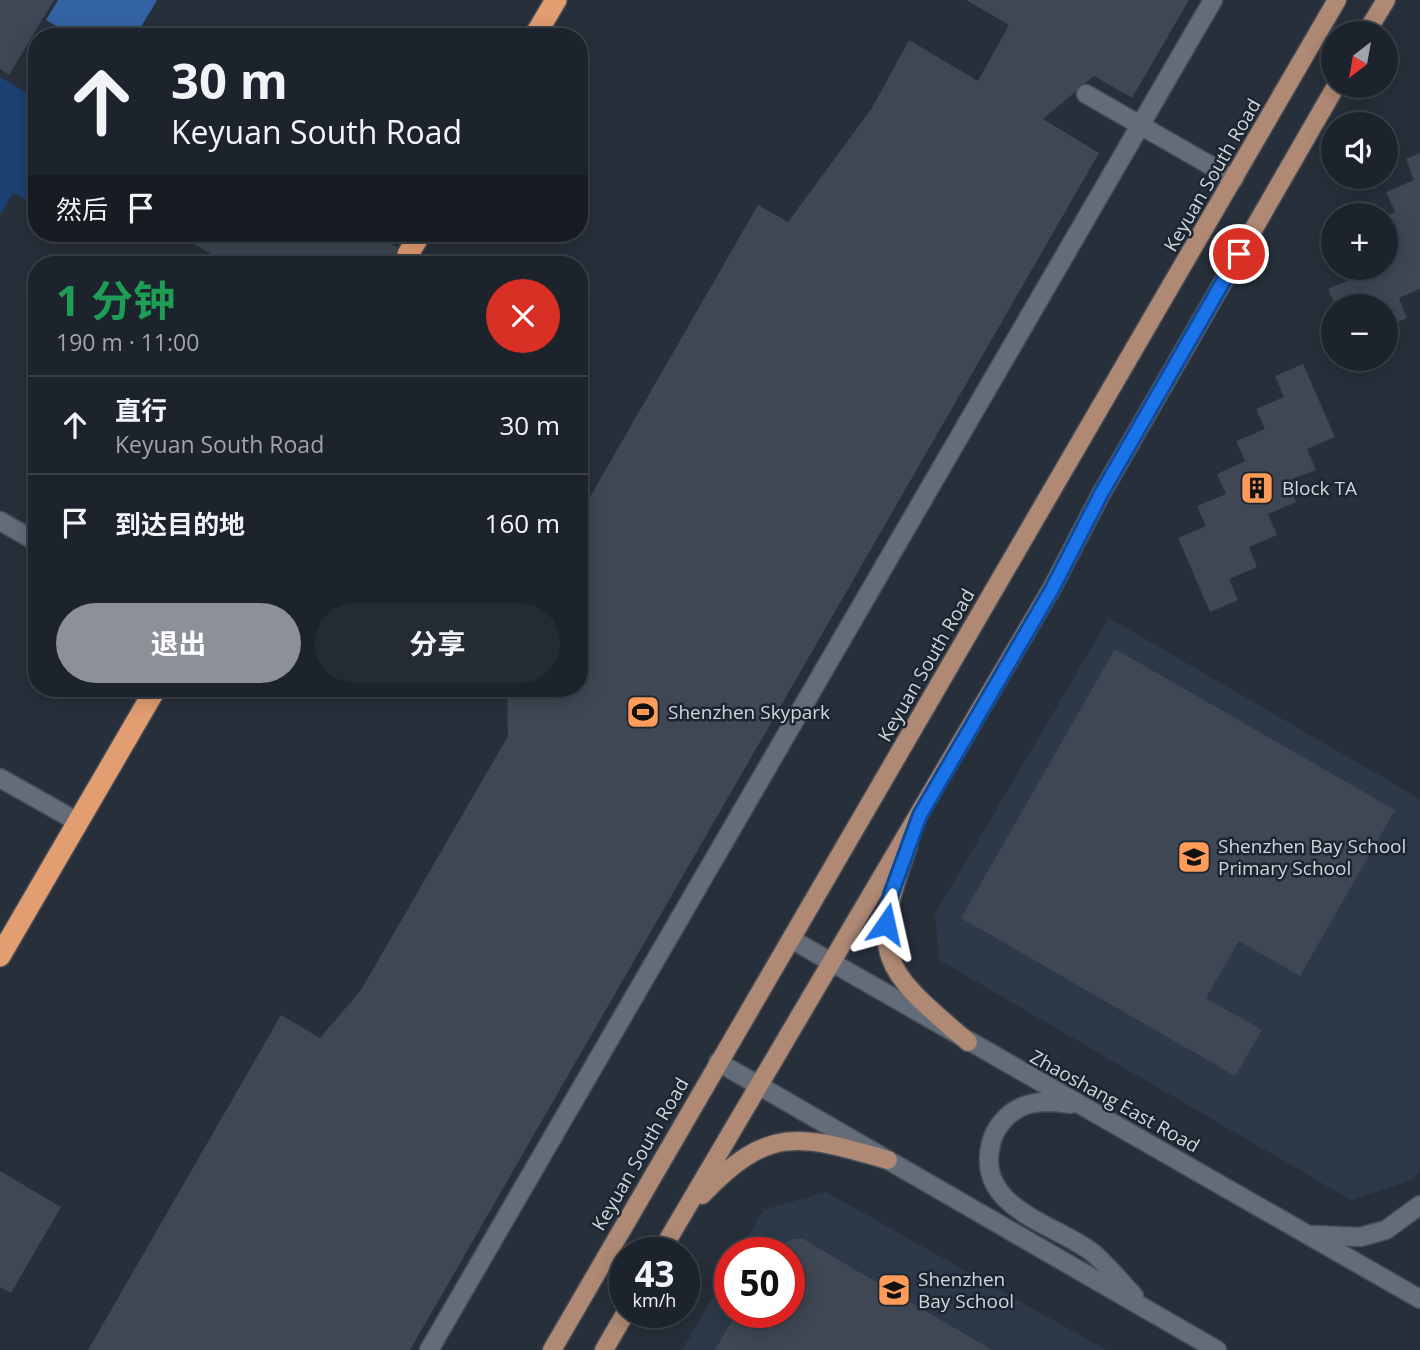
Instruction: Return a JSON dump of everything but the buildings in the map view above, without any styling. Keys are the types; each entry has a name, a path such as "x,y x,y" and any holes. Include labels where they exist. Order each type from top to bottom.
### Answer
{"highway":[{"path":"539,28 556,0"},
{"path":"408,254 415,242"},
{"path":"0,956 151,697"}],"main road":[{"name":"Keyuan South Road","path":"552,1350 1337,0"},
{"path":"1373,21 1386,0"},
{"path":"669,1237 1052,589 1101,494 1329,98"},
{"path":"920,815 891,894 886,924 888,949 894,970 914,996 968,1042"},
{"path":"680,1218 739,1160 777,1142 824,1142 888,1160"},
{"path":"604,1350 617,1328"}],"street":[{"path":"429,1350 1213,0"},
{"path":"1086,94 1234,179"},
{"path":"0,521 28,537"},
{"path":"0,778 78,822"},
{"name":"Zhaoshang East Road","path":"791,939 1420,1300"},
{"path":"718,1062 1217,1350"},
{"path":"1079,1105 1036,1102 1007,1116 997,1128 990,1144 991,1174 1007,1200 1093,1253 1188,1350"},
{"path":"1310,1235 1360,1237 1386,1230 1420,1205"}],"shaded area":[{"path":"58,0 157,0 140,28 60,28 46,20"},
{"path":"0,77 28,94 28,201 13,193 0,215"},
{"name":"Shenzhen Bay School Primary School","path":"1109,618 1420,799 1420,1170 1412,1180 1351,1200 939,960 935,914"},
{"name":"Shenzhen Bay School","path":"826,1192 1106,1350 682,1350 695,1328 700,1328 700,1319 714,1295 714,1328 805,1328 805,1237 747,1237 763,1210"}],"place":[{"name":"Block TA","path":"1257,488"},
{"name":"Shenzhen Skypark","path":"643,712"},
{"name":"Shenzhen Bay School Primary School","path":"1194,857"},
{"name":"Shenzhen Bay School","path":"894,1290"}],"route":[{"path":"886,924 891,894 920,815 1052,589 1101,494 1239,254"}]}
